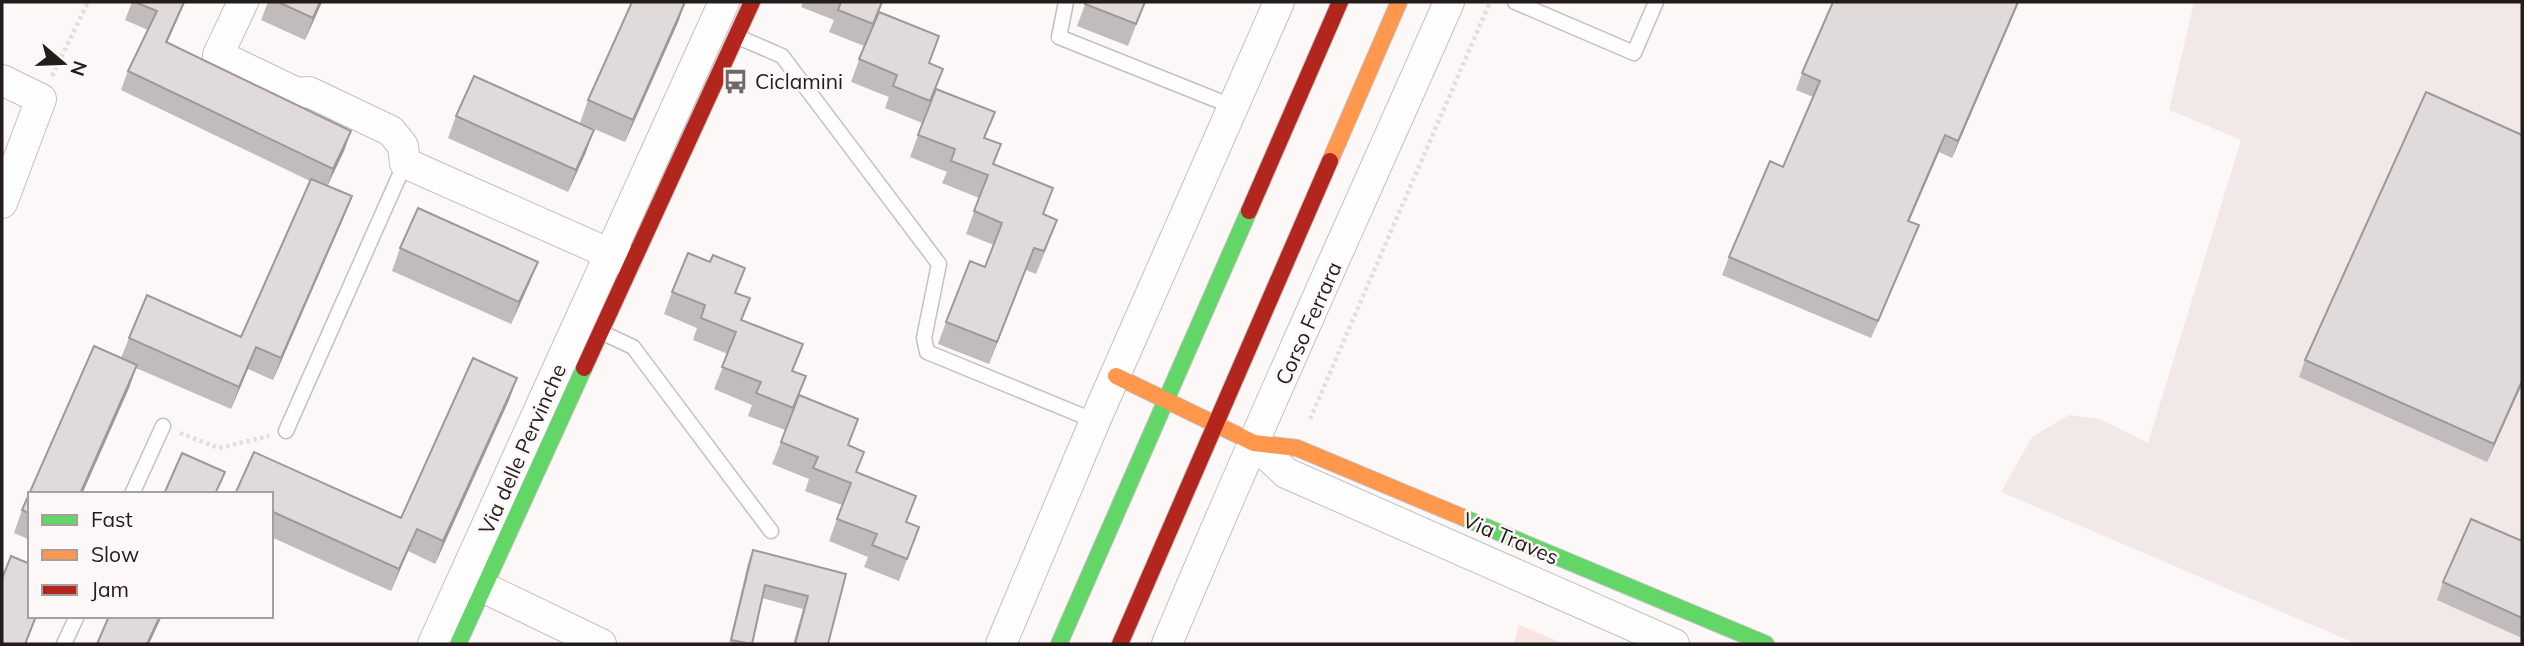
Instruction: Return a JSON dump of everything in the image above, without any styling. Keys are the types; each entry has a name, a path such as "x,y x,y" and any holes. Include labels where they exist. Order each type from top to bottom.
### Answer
{"street":[{"path":"243,2 218,55 297,93 309,92 391,131 403,146 405,163 621,259"},
{"name":"Via delle Pervinche","path":"458,644 475,583 621,259 724,2"},
{"name":"Via delle Pervinche","path":"433,644 475,583 602,332 621,259 737,37 752,2"},
{"path":"1001,644 1095,421 1279,2"},
{"path":"1059,644 1340,2"},
{"name":"Corso Ferrara","path":"1120,644 1399,2"},
{"name":"Corso Ferrara","path":"1167,644 1449,2"},
{"path":"2,80 41,99 2,203"},
{"name":"Via Traves","path":"1116,376 1254,443 1297,448 1766,644"},
{"name":"Via Traves","path":"1254,443 1286,473 1674,644"},
{"path":"475,583 601,644"}],"lane":[{"path":"1066,2 1059,37 1234,107"},
{"path":"1515,2 1634,53 1656,2"},
{"path":"737,37 782,56 939,264 925,338 927,352 1095,421"},
{"path":"286,431 405,163"},
{"path":"602,332 633,347 771,531"},
{"path":"133,492 163,426"},
{"path":"64,644 76,618"}],"path":[{"path":"41,99 88,2"},
{"path":"1297,448 1490,2"},
{"path":"163,426 219,448 286,431"}],"shaded area":[{"path":"2194,2 2522,2 2522,644 2357,644 2001,492 2032,437 2069,415 2100,419 2148,443 2241,140 2169,110"},
{"path":"1519,625 1565,644 1514,644"}],"building":[{"path":"135,2 184,2 166,42 351,131 333,169 128,71 157,11"},
{"path":"278,2 320,2 313,18"},
{"path":"632,2 685,2 633,120 588,100"},
{"path":"841,2 882,2 873,24 838,10"},
{"path":"1145,2 1136,24 1085,4"},
{"path":"1833,2 2018,2 1958,141 1945,135 1908,221 1919,225 1878,321 1729,257 1770,161 1783,167 1820,81 1802,73"},
{"path":"879,12 939,36 929,63 943,69 930,101 893,86 897,75 859,59"},
{"path":"474,76 594,130 576,170 456,116"},
{"path":"936,89 995,112 984,138 1001,144 993,164 1053,188 1043,214 1057,220 1044,251 1034,248 997,342 946,322 970,261 985,267 1002,223 974,211 988,175 951,161 955,149 918,135"},
{"path":"2426,92 2522,135 2522,381 2494,444 2305,360"},
{"path":"311,179 352,196 281,358 256,347 239,387 129,338 147,295 241,337"},
{"path":"418,208 538,262 519,302 400,248"},
{"path":"688,253 710,262 713,255 745,268 735,293 750,298 741,320 803,344 792,371 806,376 793,408 756,393 761,382 722,367 736,332 701,318 705,305 672,292"},
{"path":"94,346 137,365 81,492 30,492"},
{"path":"473,358 517,378 443,541 417,529 399,569 273,512 273,492 236,492 254,452 401,518"},
{"path":"799,395 858,419 848,445 864,452 856,472 916,496 906,522 919,527 907,559 872,545 877,534 837,519 851,483 813,468 818,457 781,442"},
{"path":"182,453 225,472 216,492 165,492"},
{"path":"28,496 28,513 22,510"},
{"path":"2471,519 2522,541 2522,618 2443,582"},
{"path":"753,550 846,574 828,644 795,644 808,596 765,585 752,644 731,640"},
{"path":"11,556 28,563 28,618 35,618 25,644 2,644 2,579"},
{"path":"108,618 159,618 147,644 97,644"}],"traffic: fast":[{"path":"1059,644 1249,211"},
{"path":"458,644 584,368"},
{"path":"1462,517 1766,644"}],"traffic: slow":[{"path":"1330,161 1399,2"},
{"path":"1116,376 1254,443 1297,448 1462,517"}],"traffic: jam":[{"path":"584,368 752,2"},
{"path":"1249,211 1340,2"},
{"path":"1120,644 1330,161"}],"place":[{"name":"Ciclamini","path":"735,81"}]}
